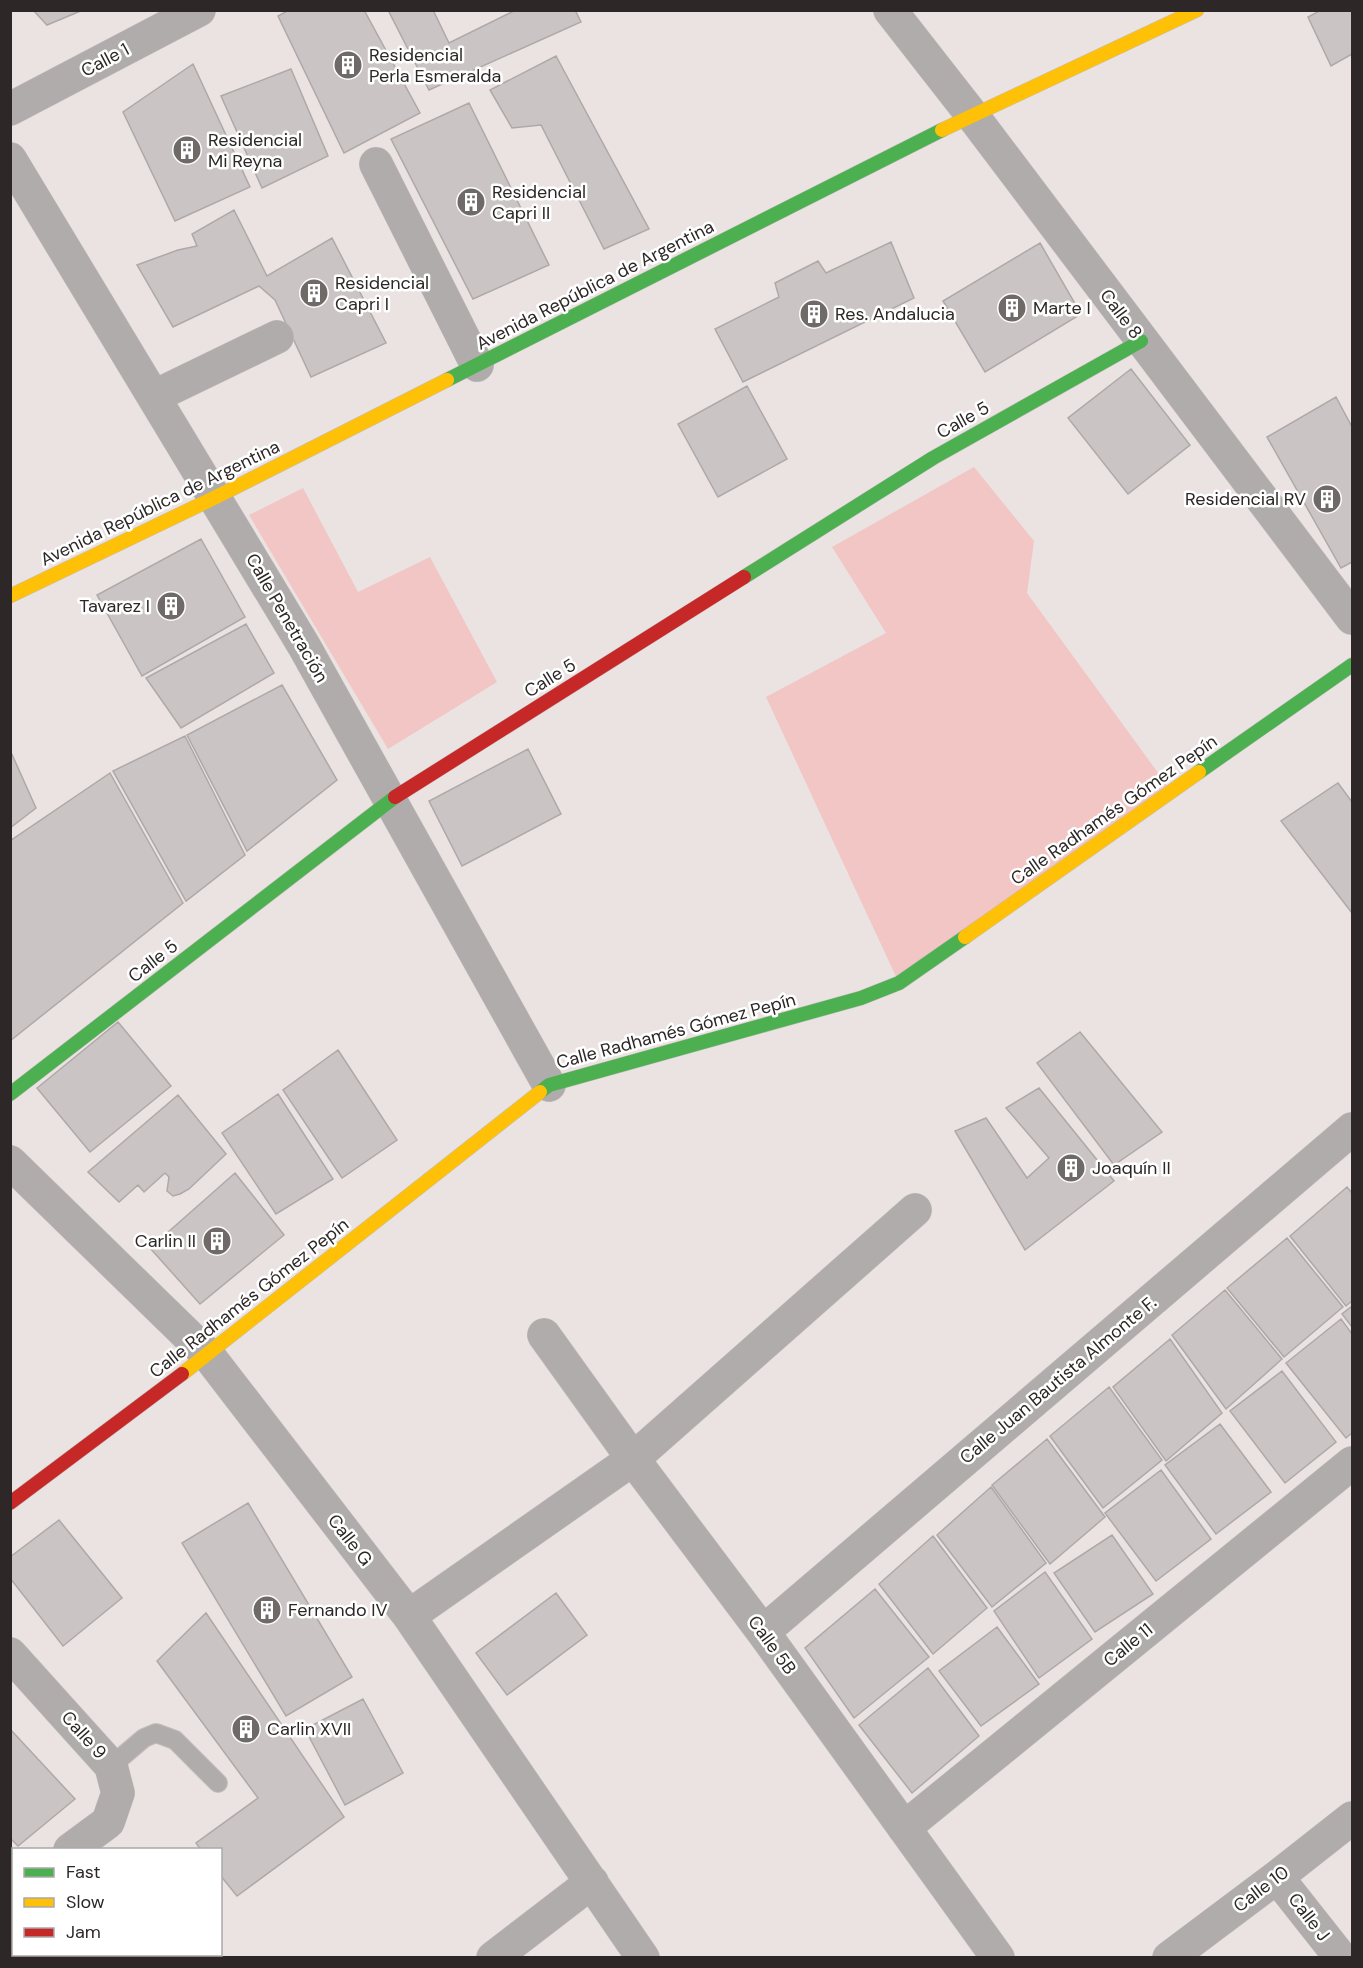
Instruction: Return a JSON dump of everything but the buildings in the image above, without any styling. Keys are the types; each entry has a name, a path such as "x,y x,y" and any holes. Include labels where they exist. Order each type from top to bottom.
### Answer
{"street":[{"name":"Calle 1","path":"10,109 199,10"},
{"name":"Calle 8","path":"890,10 1353,618"},
{"name":"Avenida República de Argentina","path":"10,596 216,497 972,115 1197,10"},
{"name":"Calle Penetración","path":"10,159 304,646 549,1085"},
{"path":"376,164 477,365"},
{"path":"155,396 277,337"},
{"name":"Calle 5","path":"10,1094 390,800 933,458 1142,341"},
{"name":"Calle Radhamés Gómez Pepín","path":"10,1503 208,1356 549,1085 861,998 899,983 1353,665"},
{"name":"Calle Juan Bautista Almonte F.","path":"763,1632 1353,1129"},
{"name":"Calle G","path":"10,1162 208,1356 409,1616 643,1958"},
{"path":"409,1616 633,1459 915,1210"},
{"name":"Calle 5B","path":"544,1335 633,1459 763,1632 998,1958"},
{"name":"Calle 11","path":"904,1828 1353,1463"},
{"name":"Calle 9","path":"10,1654 111,1766 118,1793 108,1822 73,1848"},
{"name":"Calle 10","path":"1169,1958 1353,1818"},
{"name":"Calle J","path":"1277,1877 1341,1958"},
{"path":"493,1958 592,1882"}],"lane":[{"path":"111,1766 144,1738 156,1733 175,1740 218,1783"}],"shaded area":[{"path":"974,467 1034,541 1027,593 1172,792 899,983 766,697 886,633 832,547"},
{"path":"303,488 358,592 430,557 497,682 388,749 249,515"}],"traffic: fast":[{"path":"447,380 942,130"},
{"path":"744,577 933,458 1141,341"},
{"path":"1199,772 1352,665"},
{"path":"10,1094 395,797"},
{"path":"540,1092 549,1085 861,998 899,983 965,937"}],"traffic: slow":[{"path":"942,130 1197,10"},
{"path":"10,596 216,497 447,380"},
{"path":"965,937 1199,772"},
{"path":"182,1374 540,1092"}],"traffic: jam":[{"path":"395,797 744,577"},
{"path":"10,1503 182,1374"}],"place":[{"name":"Residencial Perla Esmeralda","path":"348,65"},
{"name":"Residencial Mi Reyna","path":"187,150"},
{"name":"Residencial Capri II","path":"471,202"},
{"name":"Residencial Capri I","path":"314,293"},
{"name":"Marte I","path":"1012,308"},
{"name":"Res. Andalucia","path":"814,314"},
{"name":"Residencial RV","path":"1327,499"},
{"name":"Tavarez I","path":"171,606"},
{"name":"Joaquín II","path":"1071,1168"},
{"name":"Carlin II","path":"217,1241"},
{"name":"Fernando IV","path":"267,1610"},
{"name":"Carlin XVII","path":"246,1729"}]}
